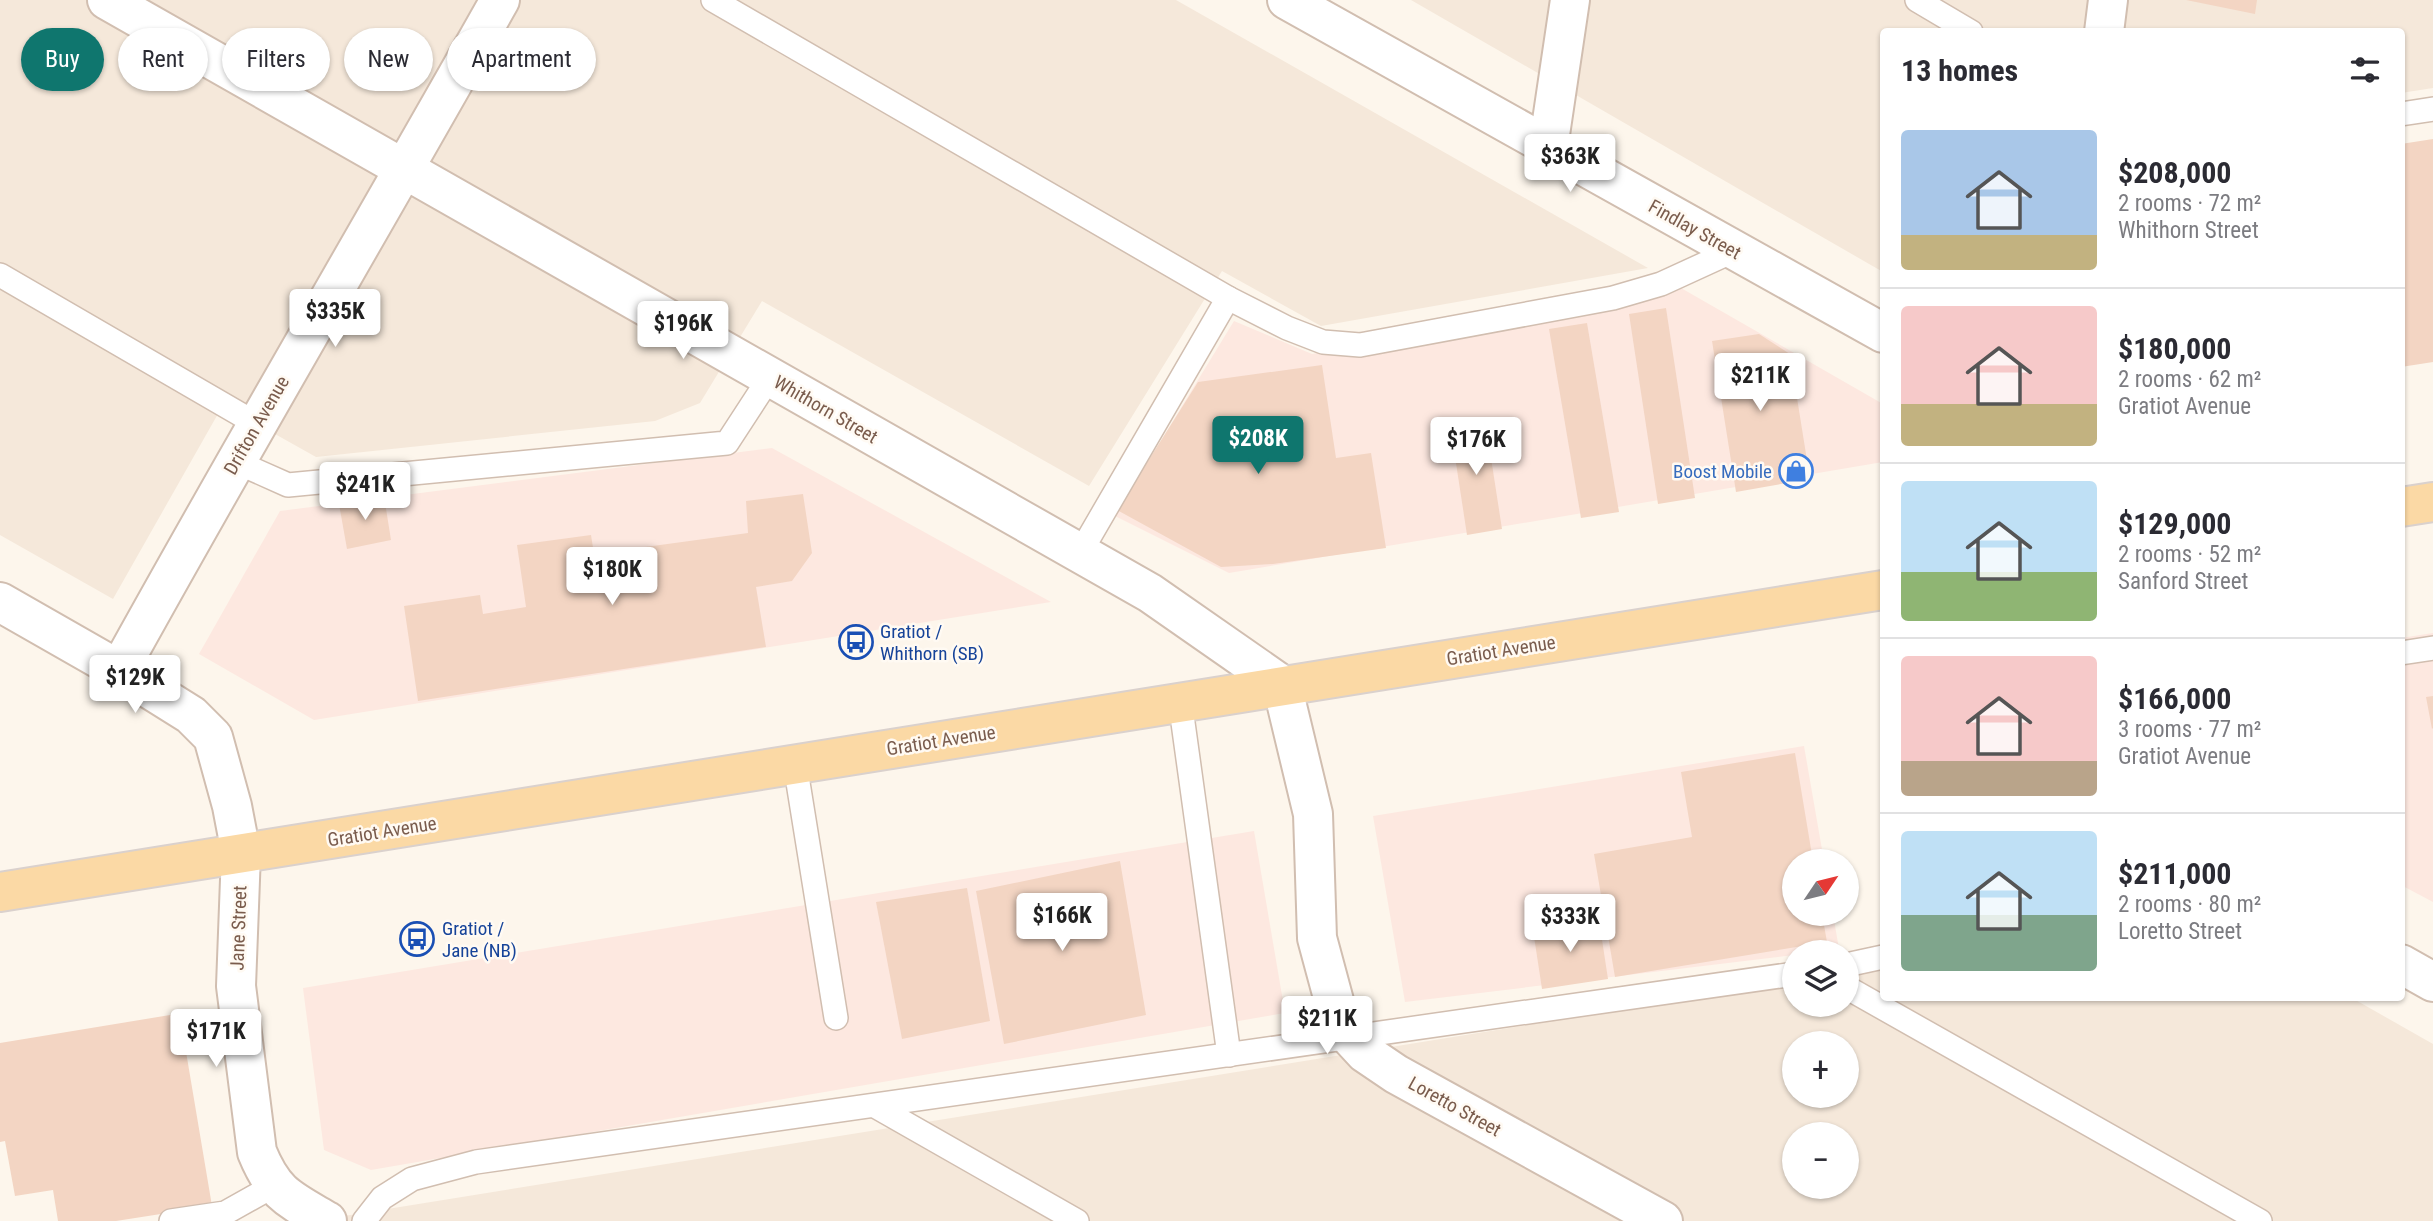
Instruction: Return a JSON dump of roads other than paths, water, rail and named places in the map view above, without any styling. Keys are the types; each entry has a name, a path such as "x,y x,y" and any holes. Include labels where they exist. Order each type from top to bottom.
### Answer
{"main road":[{"path":"2405,506 2433,502"},
{"name":"Gratiot Avenue","path":"0,892 1880,590"}],"street":[{"name":"Whithorn Street","path":"107,0 1150,593 1282,685"},
{"name":"Drifton Avenue","path":"119,670 234,461 500,0"},
{"name":"Findlay Street","path":"1287,0 1880,331"},
{"path":"1548,148 1570,0"},
{"path":"2104,28 2108,0"},
{"name":"Jane Street","path":"0,602 191,715 213,737 232,806 241,853 236,986 257,1152 267,1177 285,1197 327,1221"},
{"name":"Loretto Street","path":"1282,685 1314,814 1317,938 1341,1027 1365,1053 1396,1073 1663,1221"},
{"path":"2405,966 2433,982"}],"lane":[{"path":"713,0 1228,298 1287,328 1323,342 1360,345 1613,298 1661,285 1733,251"},
{"path":"1917,0 1964,28"},
{"path":"2405,113 2433,109"},
{"path":"0,275 257,424"},
{"path":"1080,553 1228,298"},
{"path":"234,461 288,485 727,443 770,377"},
{"path":"2405,652 2433,648"},
{"path":"1180,701 1229,1055"},
{"path":"795,764 836,1017"},
{"path":"1859,962 1880,958"},
{"path":"364,1221 382,1198 412,1179 476,1162 1782,976"},
{"path":"1859,994 2260,1221"},
{"path":"875,1106 1077,1221"},
{"path":"171,1221 225,1213 275,1185"}],"place":[{"name":"Boost Mobile","path":"1796,471"},
{"name":"Gratiot / Whithorn (SB)","path":"856,642"},
{"name":"Gratiot / Jane (NB)","path":"417,939"}]}
